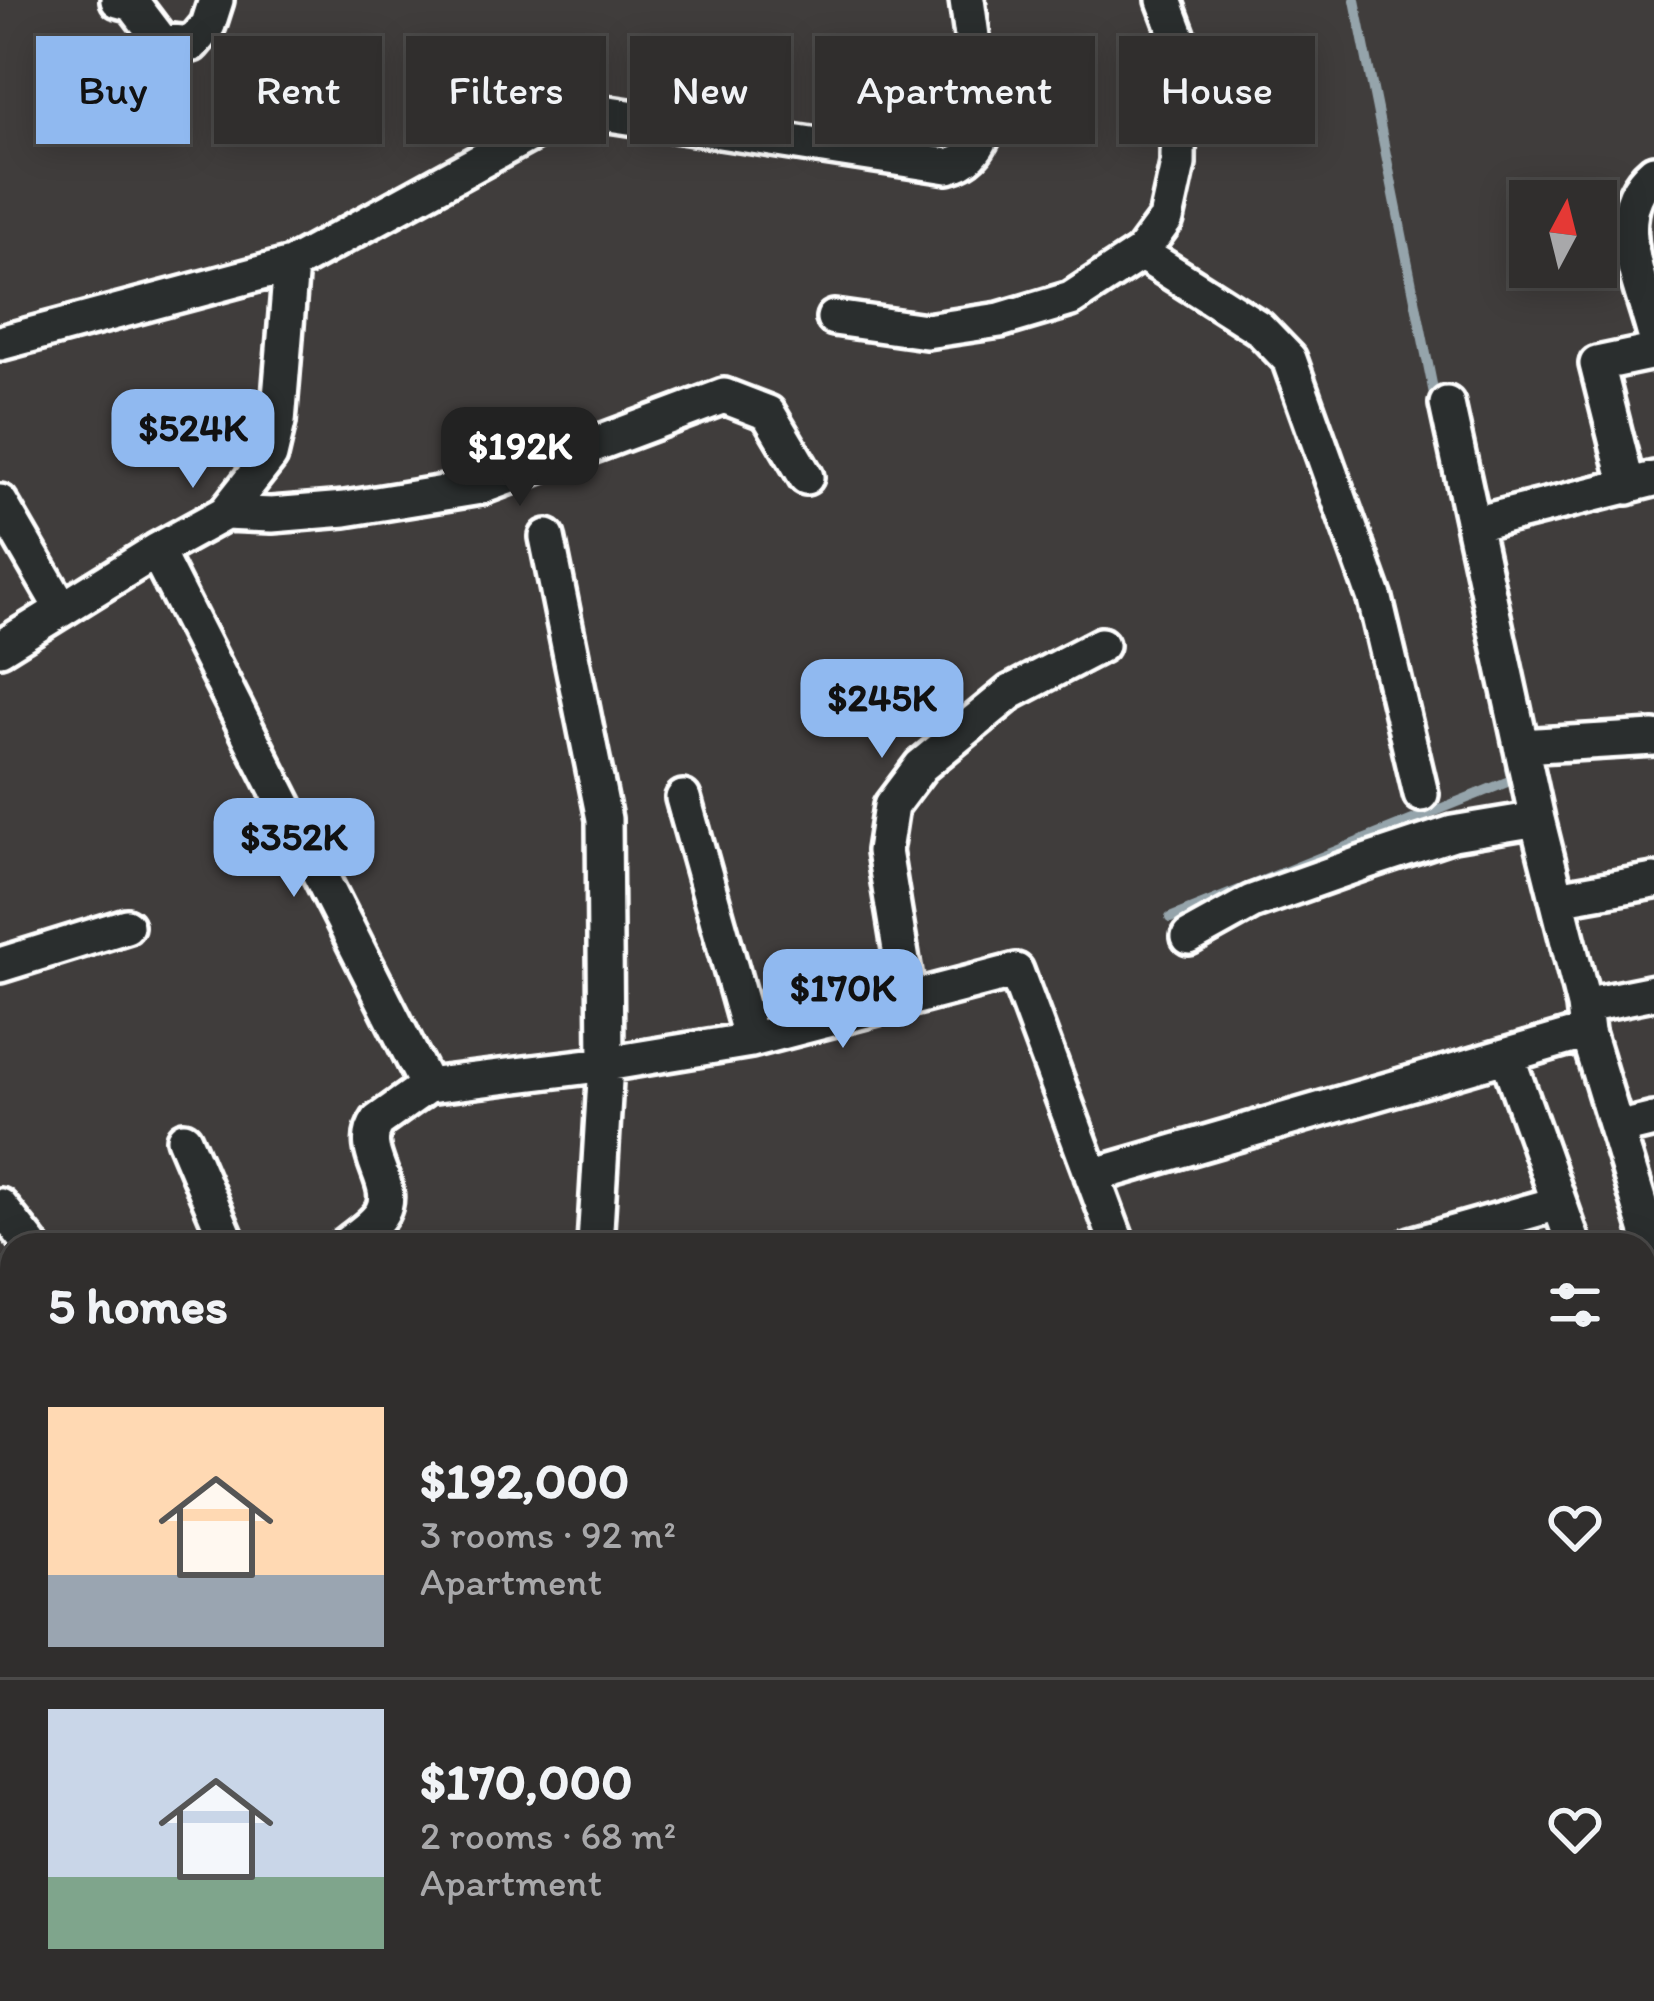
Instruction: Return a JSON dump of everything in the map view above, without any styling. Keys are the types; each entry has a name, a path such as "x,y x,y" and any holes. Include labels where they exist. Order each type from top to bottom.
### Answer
{"street":[{"path":"118,0 133,4 161,41 192,44 208,26 216,0"},
{"path":"0,343 291,266 563,116 583,110 948,166 962,162 979,146 985,131 967,0"},
{"path":"834,318 926,331 1000,320 1071,299 1141,254 1166,219 1178,164 1179,40 1164,0"},
{"path":"1654,172 1629,206 1628,234 1654,332"},
{"path":"1141,254 1259,328 1288,359 1375,599 1420,794"},
{"path":"0,648 156,550 225,513 269,456 278,422 291,266"},
{"path":"1474,524 1641,483 1598,364 1654,352"},
{"path":"225,513 345,509 481,487 724,397 769,412 806,476"},
{"path":"1447,404 1537,819 1586,1019 1648,1233"},
{"path":"0,502 62,609"},
{"path":"547,537 604,819 606,1064 597,1233"},
{"path":"156,550 427,1086"},
{"path":"908,998 884,851 891,806 921,766 1011,692 1101,645"},
{"path":"1521,746 1654,738"},
{"path":"683,798 751,1040"},
{"path":"1189,937 1252,902 1365,862 1453,833 1537,819"},
{"path":"1557,898 1654,881"},
{"path":"0,965 126,926"},
{"path":"361,1233 385,1208 386,1194 371,1149 372,1128 427,1086 751,1040 1016,971 1113,1233"},
{"path":"1092,1176 1507,1056 1654,992"},
{"path":"1507,1056 1570,1233"},
{"path":"1617,1129 1654,1120"},
{"path":"184,1139 225,1233"},
{"path":"1453,1233 1559,1203"},
{"path":"0,1206 21,1233"}],"waterway":[{"path":"1355,0 1437,409"},
{"path":"1170,918 1512,780 1509,768"}]}
